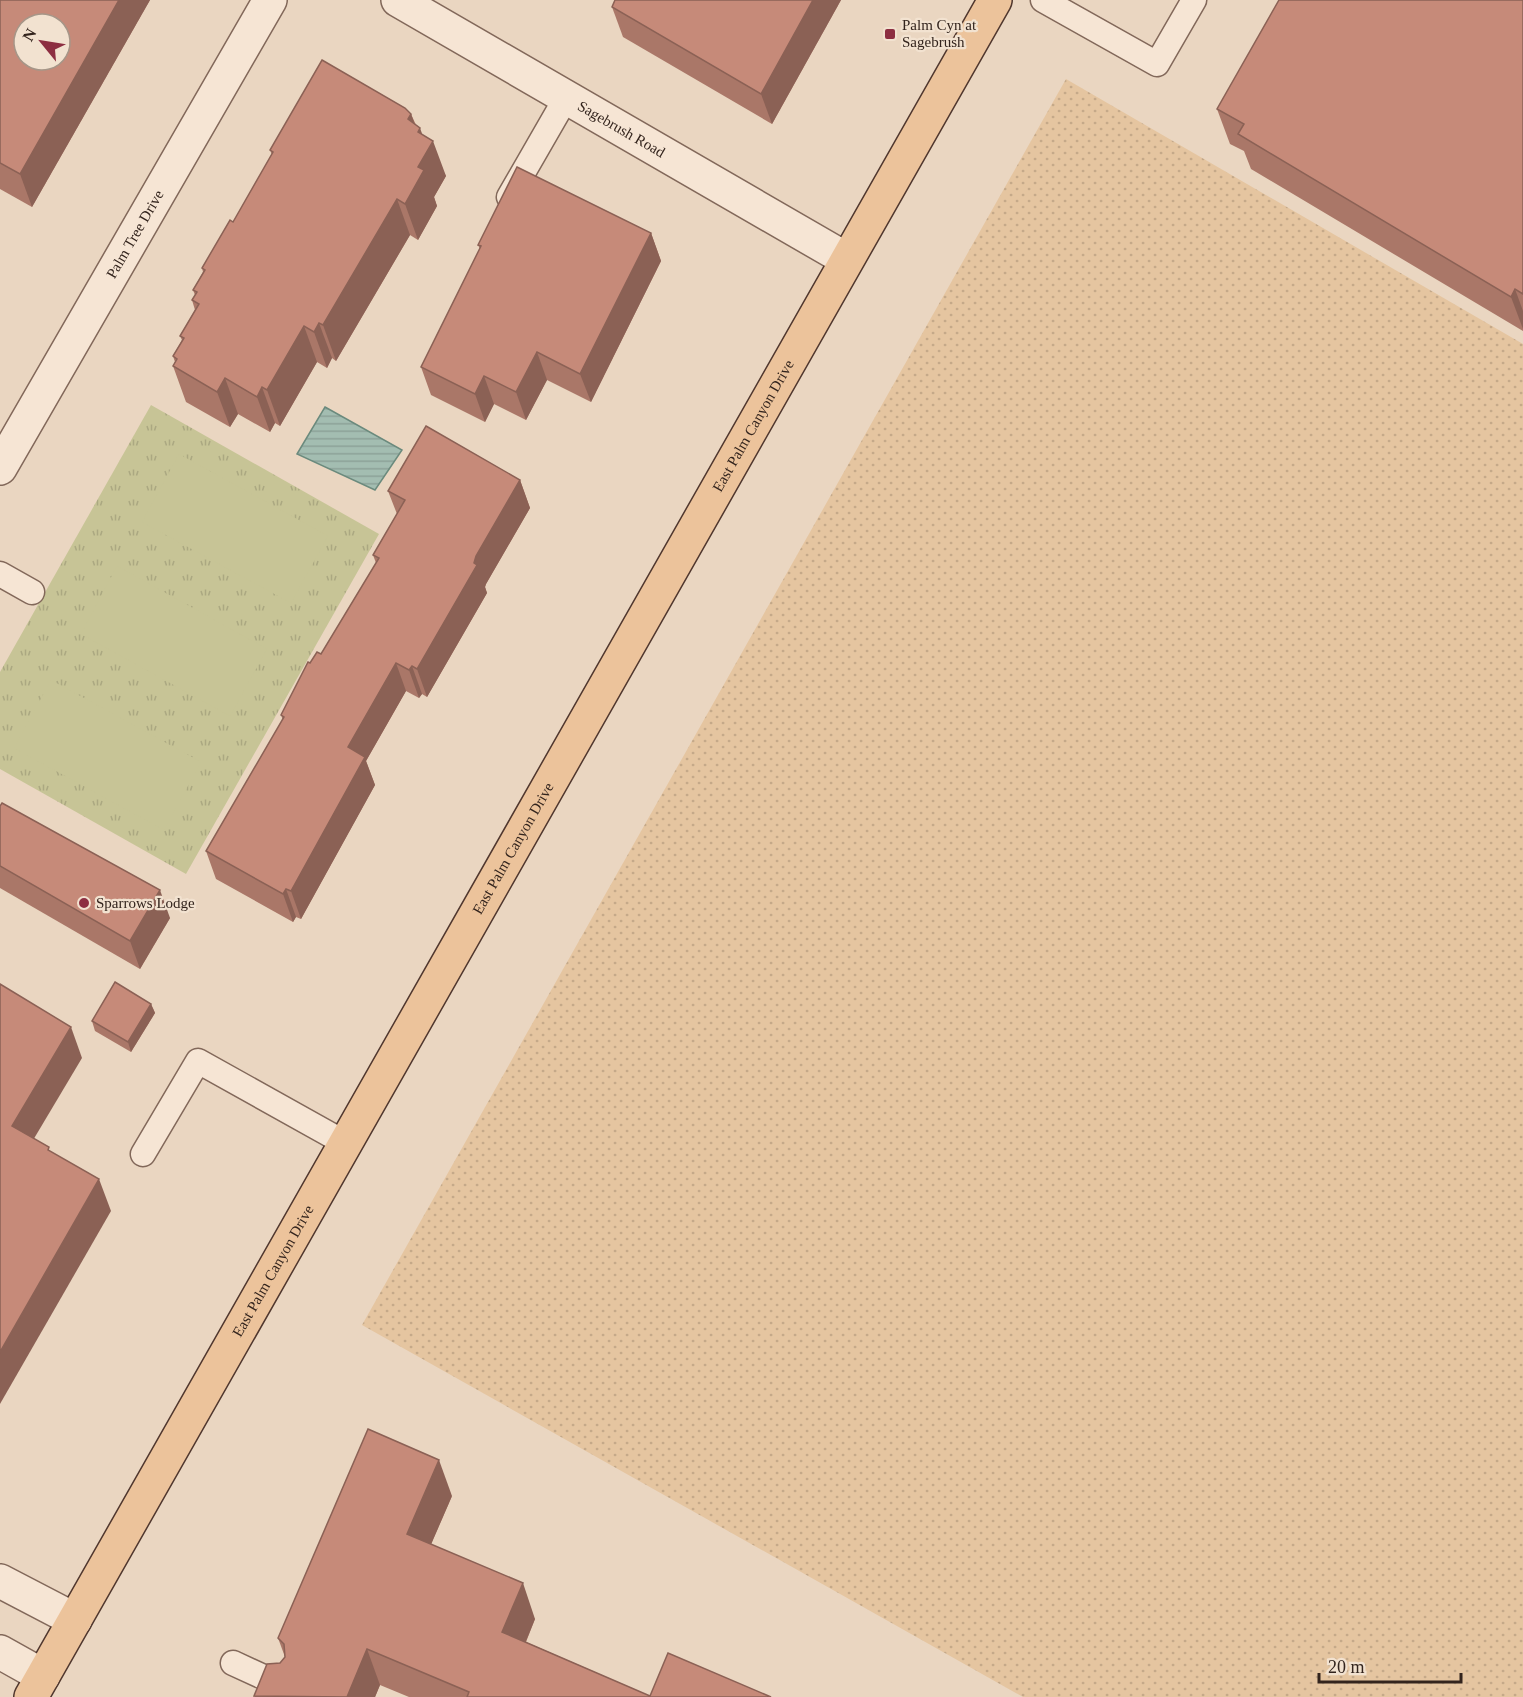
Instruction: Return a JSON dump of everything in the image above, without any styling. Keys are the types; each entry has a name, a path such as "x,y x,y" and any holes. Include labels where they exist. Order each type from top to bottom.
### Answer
{"main road":[{"name":"East Palm Canyon Drive","path":"37,1687 994,0"}],"street":[{"name":"Palm Tree Drive","path":"0,468 270,0"},
{"name":"Sagebrush Road","path":"398,0 846,260"},
{"path":"0,1581 75,1620"},
{"path":"0,1652 37,1687"}],"lane":[{"path":"1043,0 1157,64 1194,0"},
{"path":"495,221 566,98"},
{"path":"0,574 32,592"},
{"path":"143,1154 198,1061 345,1143"},
{"path":"233,1663 285,1687"}],"sand":[{"path":"1066,79 1523,344 1523,1697 1023,1697 362,1325"}],"green space":[{"path":"151,405 379,534 186,874 0,769 0,672"},
{"path":"179,454 328,536 291,603 142,522"},
{"path":"117,566 267,649 230,716 81,634"},
{"path":"51,680 201,762 164,830 14,748"}],"shaded area":[{"path":"325,407 402,450 375,490 297,454"}],"building":[{"path":"0,0 119,0 20,174 0,163"},
{"path":"615,0 813,0 761,94 612,7"},
{"path":"1279,0 1523,0 1523,294 1515,289 1511,297 1238,134 1244,124 1217,109"},
{"path":"322,60 405,108 411,114 408,119 420,128 418,132 433,141 418,167 424,170 405,204 397,199 323,325 319,323 314,332 304,326 267,390 262,387 257,397 225,378 217,392 173,366 177,359 173,356 184,338 180,336 199,304 192,300 197,292 193,290 205,270 202,268 230,220 233,222 273,152 270,150"},
{"path":"517,167 651,233 580,374 537,352 516,392 484,376 475,394 421,367"},
{"path":"426,426 520,480 476,556 474,563 477,565 417,669 412,666 409,670 396,663 348,747 365,757 291,891 286,889 283,894 206,851 284,717 281,715 308,662 310,663 317,652 321,654 379,558 373,555 405,500 388,491"},
{"path":"2,803 160,890 130,941 0,866 0,806"},
{"path":"115,982 151,1004 128,1042 92,1021"},
{"path":"0,984 71,1027 12,1126 99,1179 0,1352"},
{"path":"368,1429 439,1460 407,1534 523,1583 502,1632 650,1696 668,1653 771,1697 467,1697 469,1692 367,1649 347,1697 254,1696 267,1664 280,1663 285,1657 284,1644 278,1638"}],"place":[{"name":"Palm Cyn at Sagebrush","path":"890,34"},
{"name":"Sparrows Lodge","path":"84,903"}]}
